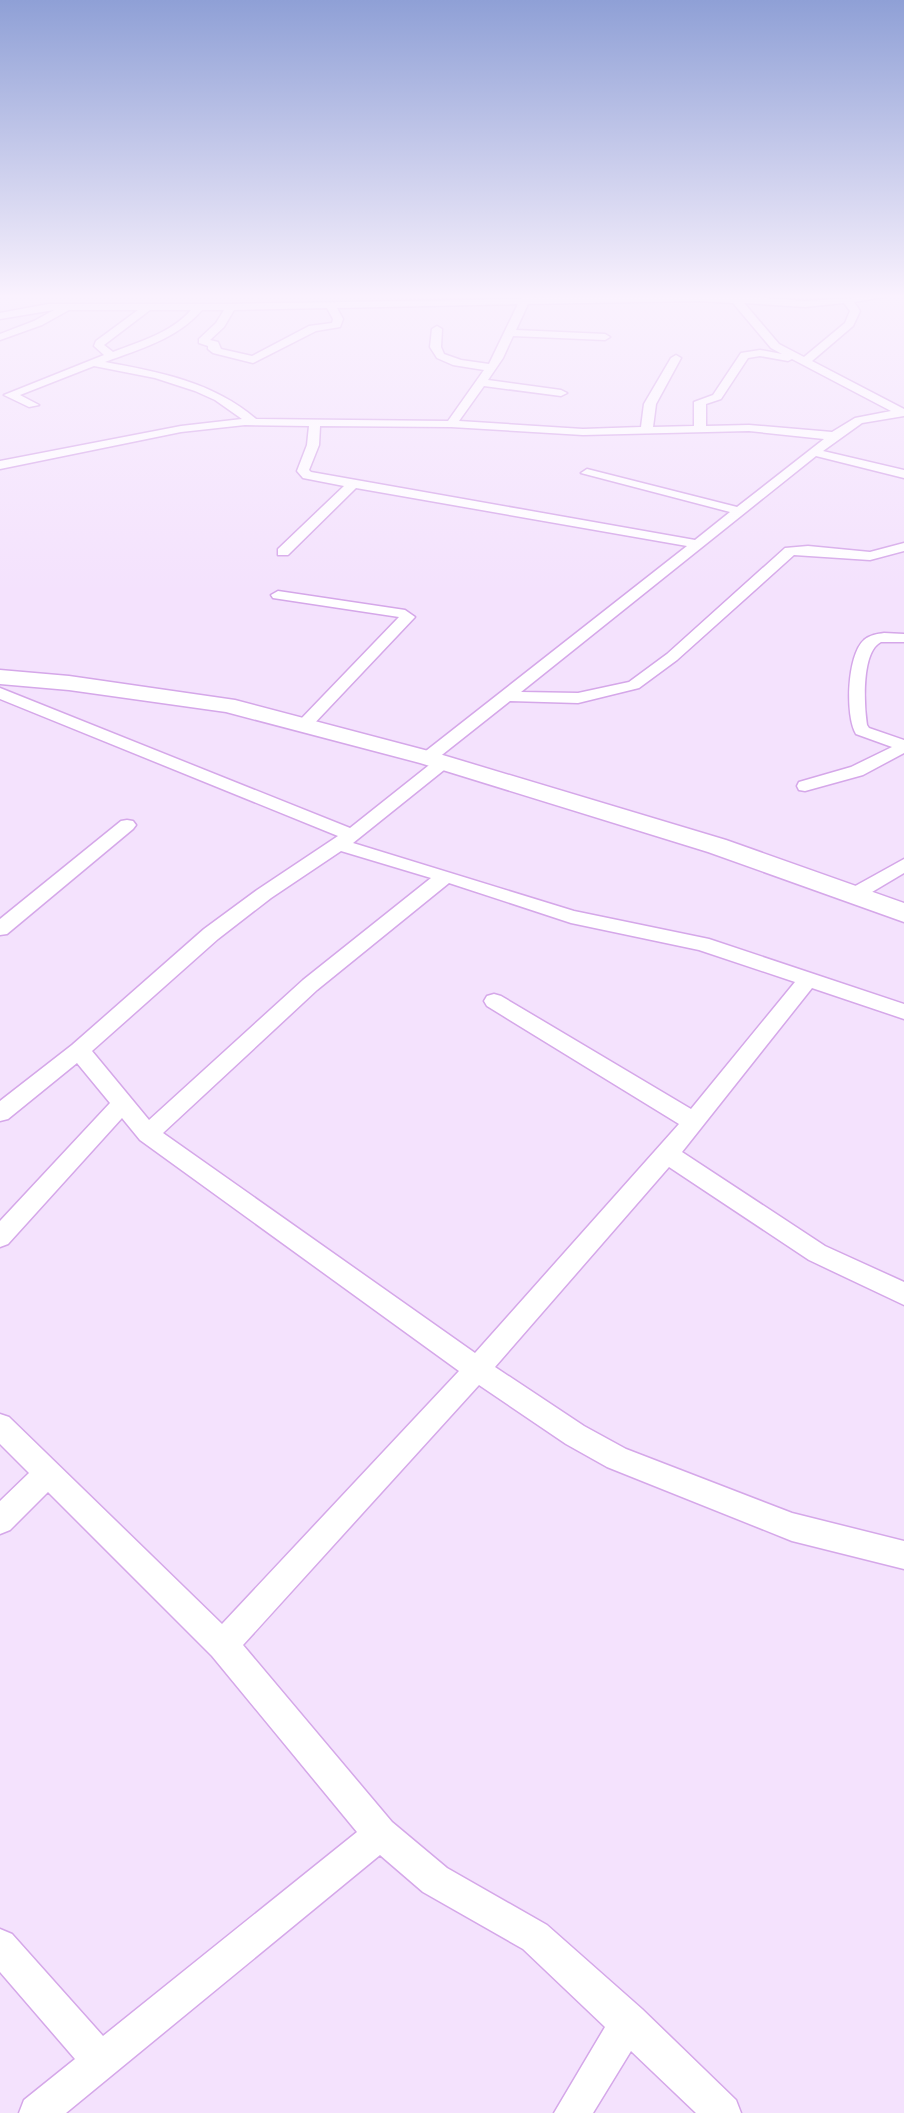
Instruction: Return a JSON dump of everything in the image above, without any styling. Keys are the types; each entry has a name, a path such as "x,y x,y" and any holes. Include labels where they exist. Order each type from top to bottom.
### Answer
{"street":[{"path":"211,395 242,411 253,422"},
{"path":"451,424 471,395"},
{"path":"646,432 650,404 655,395"},
{"path":"700,430 700,402 719,395"},
{"path":"868,395 903,412"},
{"path":"5,398 33,405"},
{"path":"0,1113 79,1051 211,934 345,839 505,696 834,436 859,420 903,412"},
{"path":"0,449 5,464 181,429 253,422 451,424 538,431 646,432 749,428 834,436"},
{"path":"315,422 313,445 302,467 307,475 698,544"},
{"path":"814,452 904,474"},
{"path":"587,473 739,511"},
{"path":"283,552 353,484"},
{"path":"505,696 578,698 609,693 634,685 672,657 790,551 808,550 870,556 904,547"},
{"path":"278,595 405,614 408,617 304,726"},
{"path":"904,638 877,638 868,643 864,650 857,701 858,726 862,731 904,746"},
{"path":"0,677 69,683 226,705 435,760 717,846 904,913"},
{"path":"0,693 345,839 446,876 571,917 702,944 904,1012"},
{"path":"804,786 857,771 904,746"},
{"path":"0,929 127,825"},
{"path":"855,894 904,865"},
{"path":"148,1134 310,985 446,876"},
{"path":"223,1645 477,1369 667,1154 807,981"},
{"path":"494,1000 694,1122"},
{"path":"79,1051 148,1134 477,1369 575,1435 606,1453 792,1527 904,1555"},
{"path":"0,1237 123,1104"},
{"path":"667,1154 817,1253 904,1294"},
{"path":"0,1426 223,1645 380,1834 435,1880 535,1937 629,2022 723,2113"},
{"path":"0,1520 49,1473"},
{"path":"37,2113 380,1834"},
{"path":"0,1947 101,2061"},
{"path":"572,2113 629,2022"}]}
